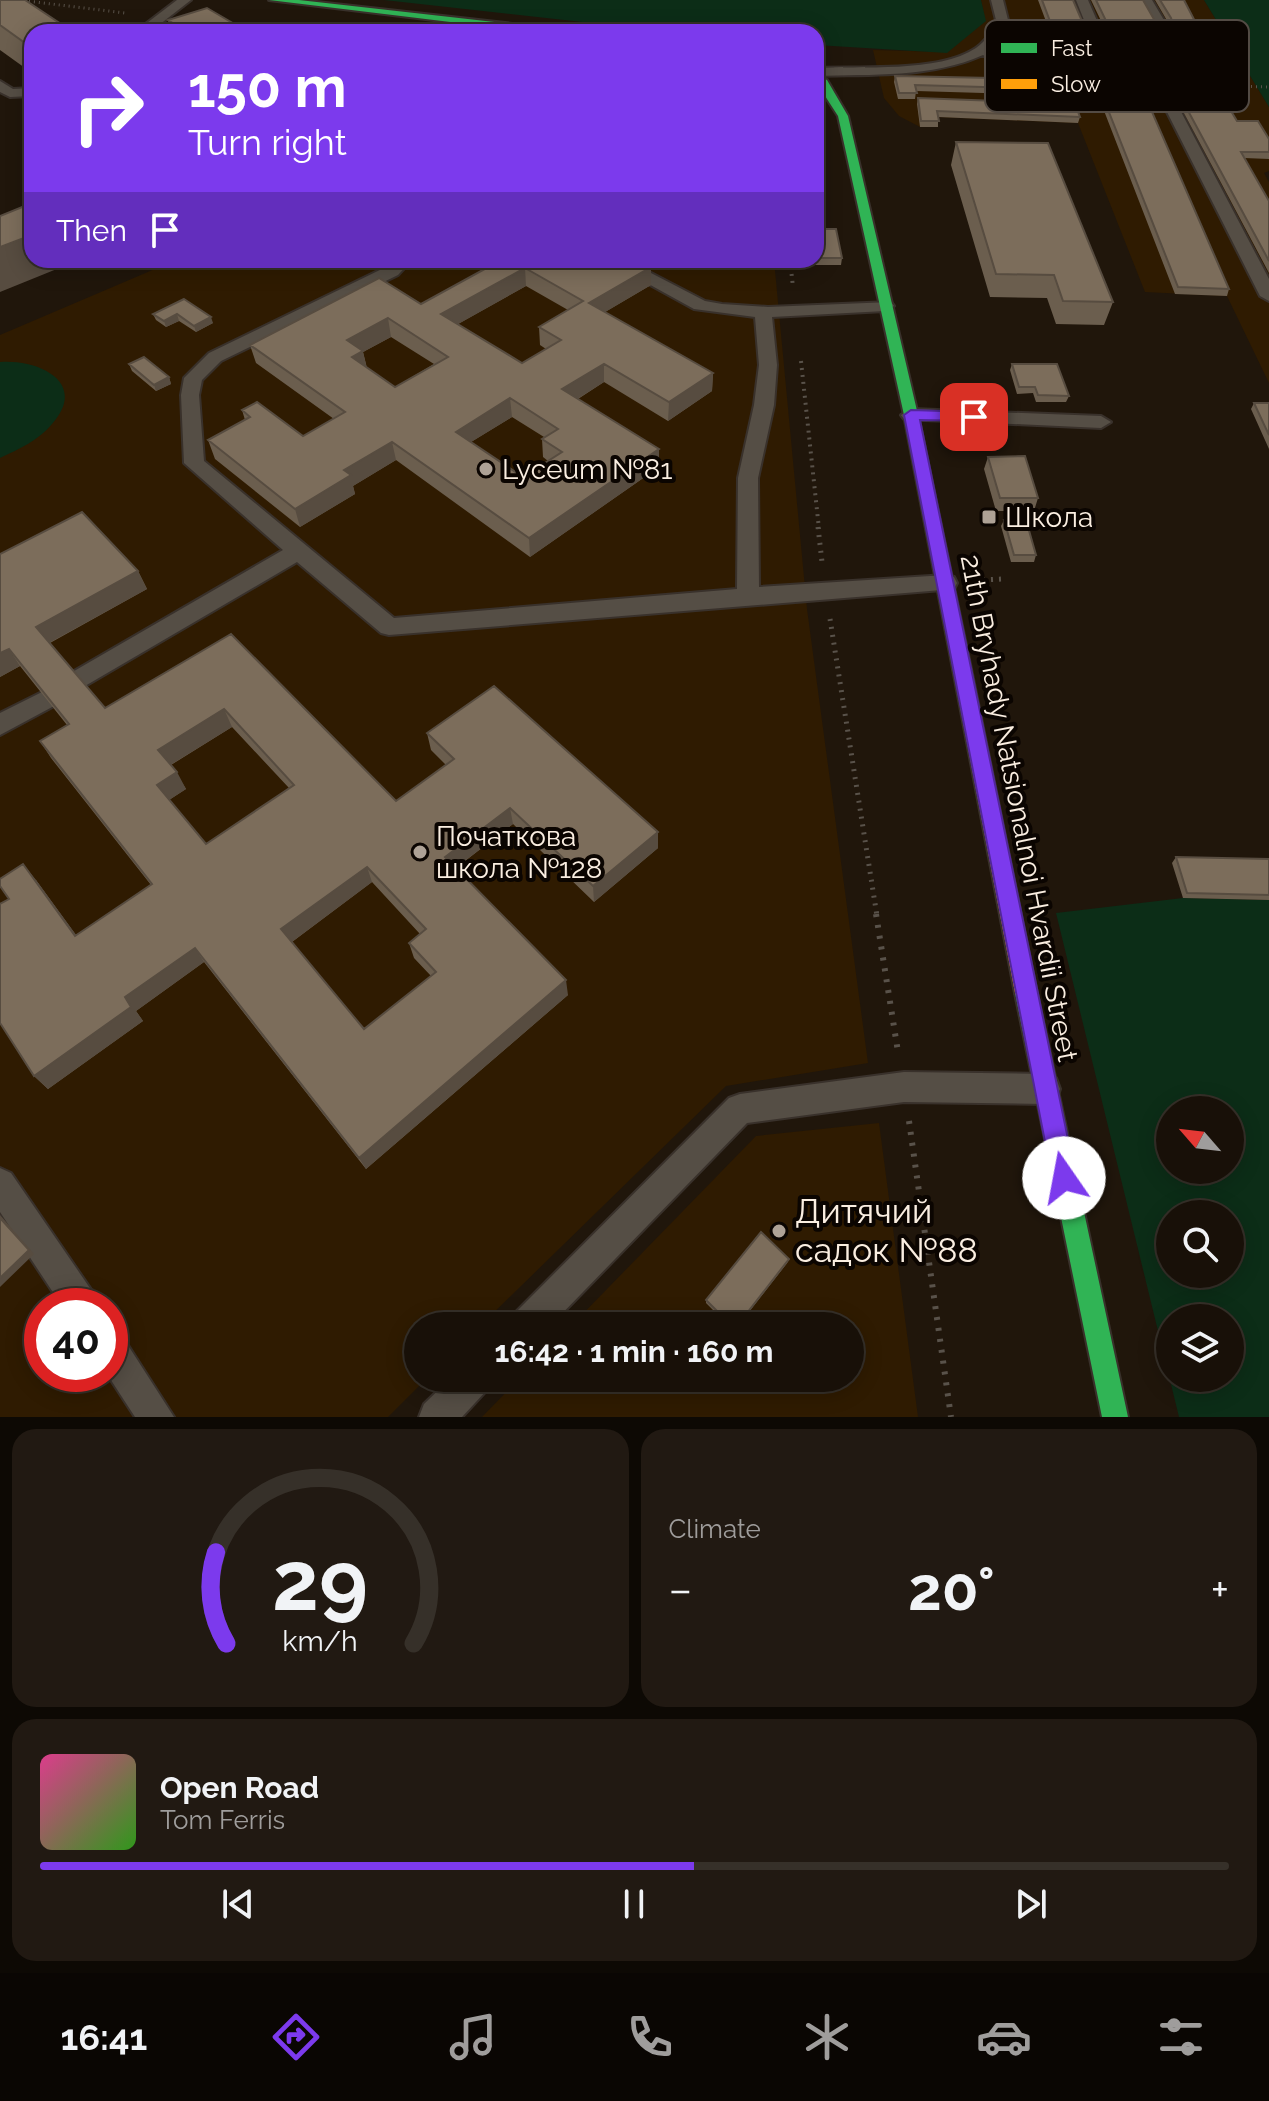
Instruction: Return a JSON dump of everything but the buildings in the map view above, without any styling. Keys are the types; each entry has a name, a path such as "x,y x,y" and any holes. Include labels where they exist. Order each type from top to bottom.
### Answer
{"street":[{"path":"274,0 487,24"},
{"name":"21th Bryhady Natsionalnoi Hvardii Street","path":"824,84 843,116 911,415 1045,1089 1115,1417"}],"lane":[{"path":"153,24 185,0"},
{"path":"997,0 1002,20"},
{"path":"1082,0 1090,20"},
{"path":"1146,0 1158,20"},
{"path":"824,73 964,60 985,47"},
{"path":"0,85 10,93 24,92"},
{"path":"1175,112 1269,296"},
{"path":"395,268 231,348 202,367 193,378 190,395 194,463 389,627 825,589 946,583"},
{"path":"628,268 700,305 763,312 885,306"},
{"path":"748,596 748,478 764,405 768,365 763,312"},
{"path":"911,415 1101,422"},
{"path":"77,680 300,550"},
{"path":"0,725 46,699"},
{"path":"540,1312 740,1109 904,1087 1045,1089"},
{"path":"0,1184 70,1288"},
{"path":"128,1375 156,1417"},
{"path":"437,1417 461,1392"}],"path":[{"path":"1249,86 1269,87"},
{"path":"791,268 825,589 904,1087 951,1417"}],"shaded area":[{"path":"981,0 1204,0 1216,20 985,20"},
{"path":"985,21 985,112 1249,112 1249,74 1269,107 1269,171 1264,173 1269,182 1269,383 1227,296 1145,292 1078,123 936,117 938,127 920,127 899,116 884,98 873,50 947,52"},
{"name":"Початкова школа №128","path":"157,268 775,268 807,609 868,1063 726,1086 494,1312 404,1312 404,1392 413,1392 388,1417 0,1417 0,335"},
{"name":"Дитячий садок №88","path":"879,1123 918,1417 482,1417 506,1392 864,1392 864,1312 585,1312 756,1136"}],"green space":[{"path":"384,0 981,0 986,20 947,53 824,45 824,24 600,24"},
{"path":"1204,0 1269,0 1269,107 1249,74 1249,20 1216,20"},
{"path":"0,362 15,362 43,369 62,385 65,396 62,409 47,430 0,458"},
{"path":"1183,898 1269,900 1269,1417 1179,1417 1173,1392 1244,1392 1244,1304 1156,1304 1156,1323 1056,913"}],"traffic: fast":[{"path":"274,0 487,24"},
{"path":"824,84 843,116 911,415 962,669"},
{"path":"1026,993 1115,1417"}],"traffic: slow":[{"path":"962,669 1026,993"}],"place":[{"name":"Lyceum №81","path":"486,469"},
{"name":"Школа","path":"989,517"},
{"name":"Початкова школа №128","path":"420,852"},
{"name":"Дитячий садок №88","path":"779,1231"}],"route":[{"path":"974,417 911,415 1064,1178"}]}
